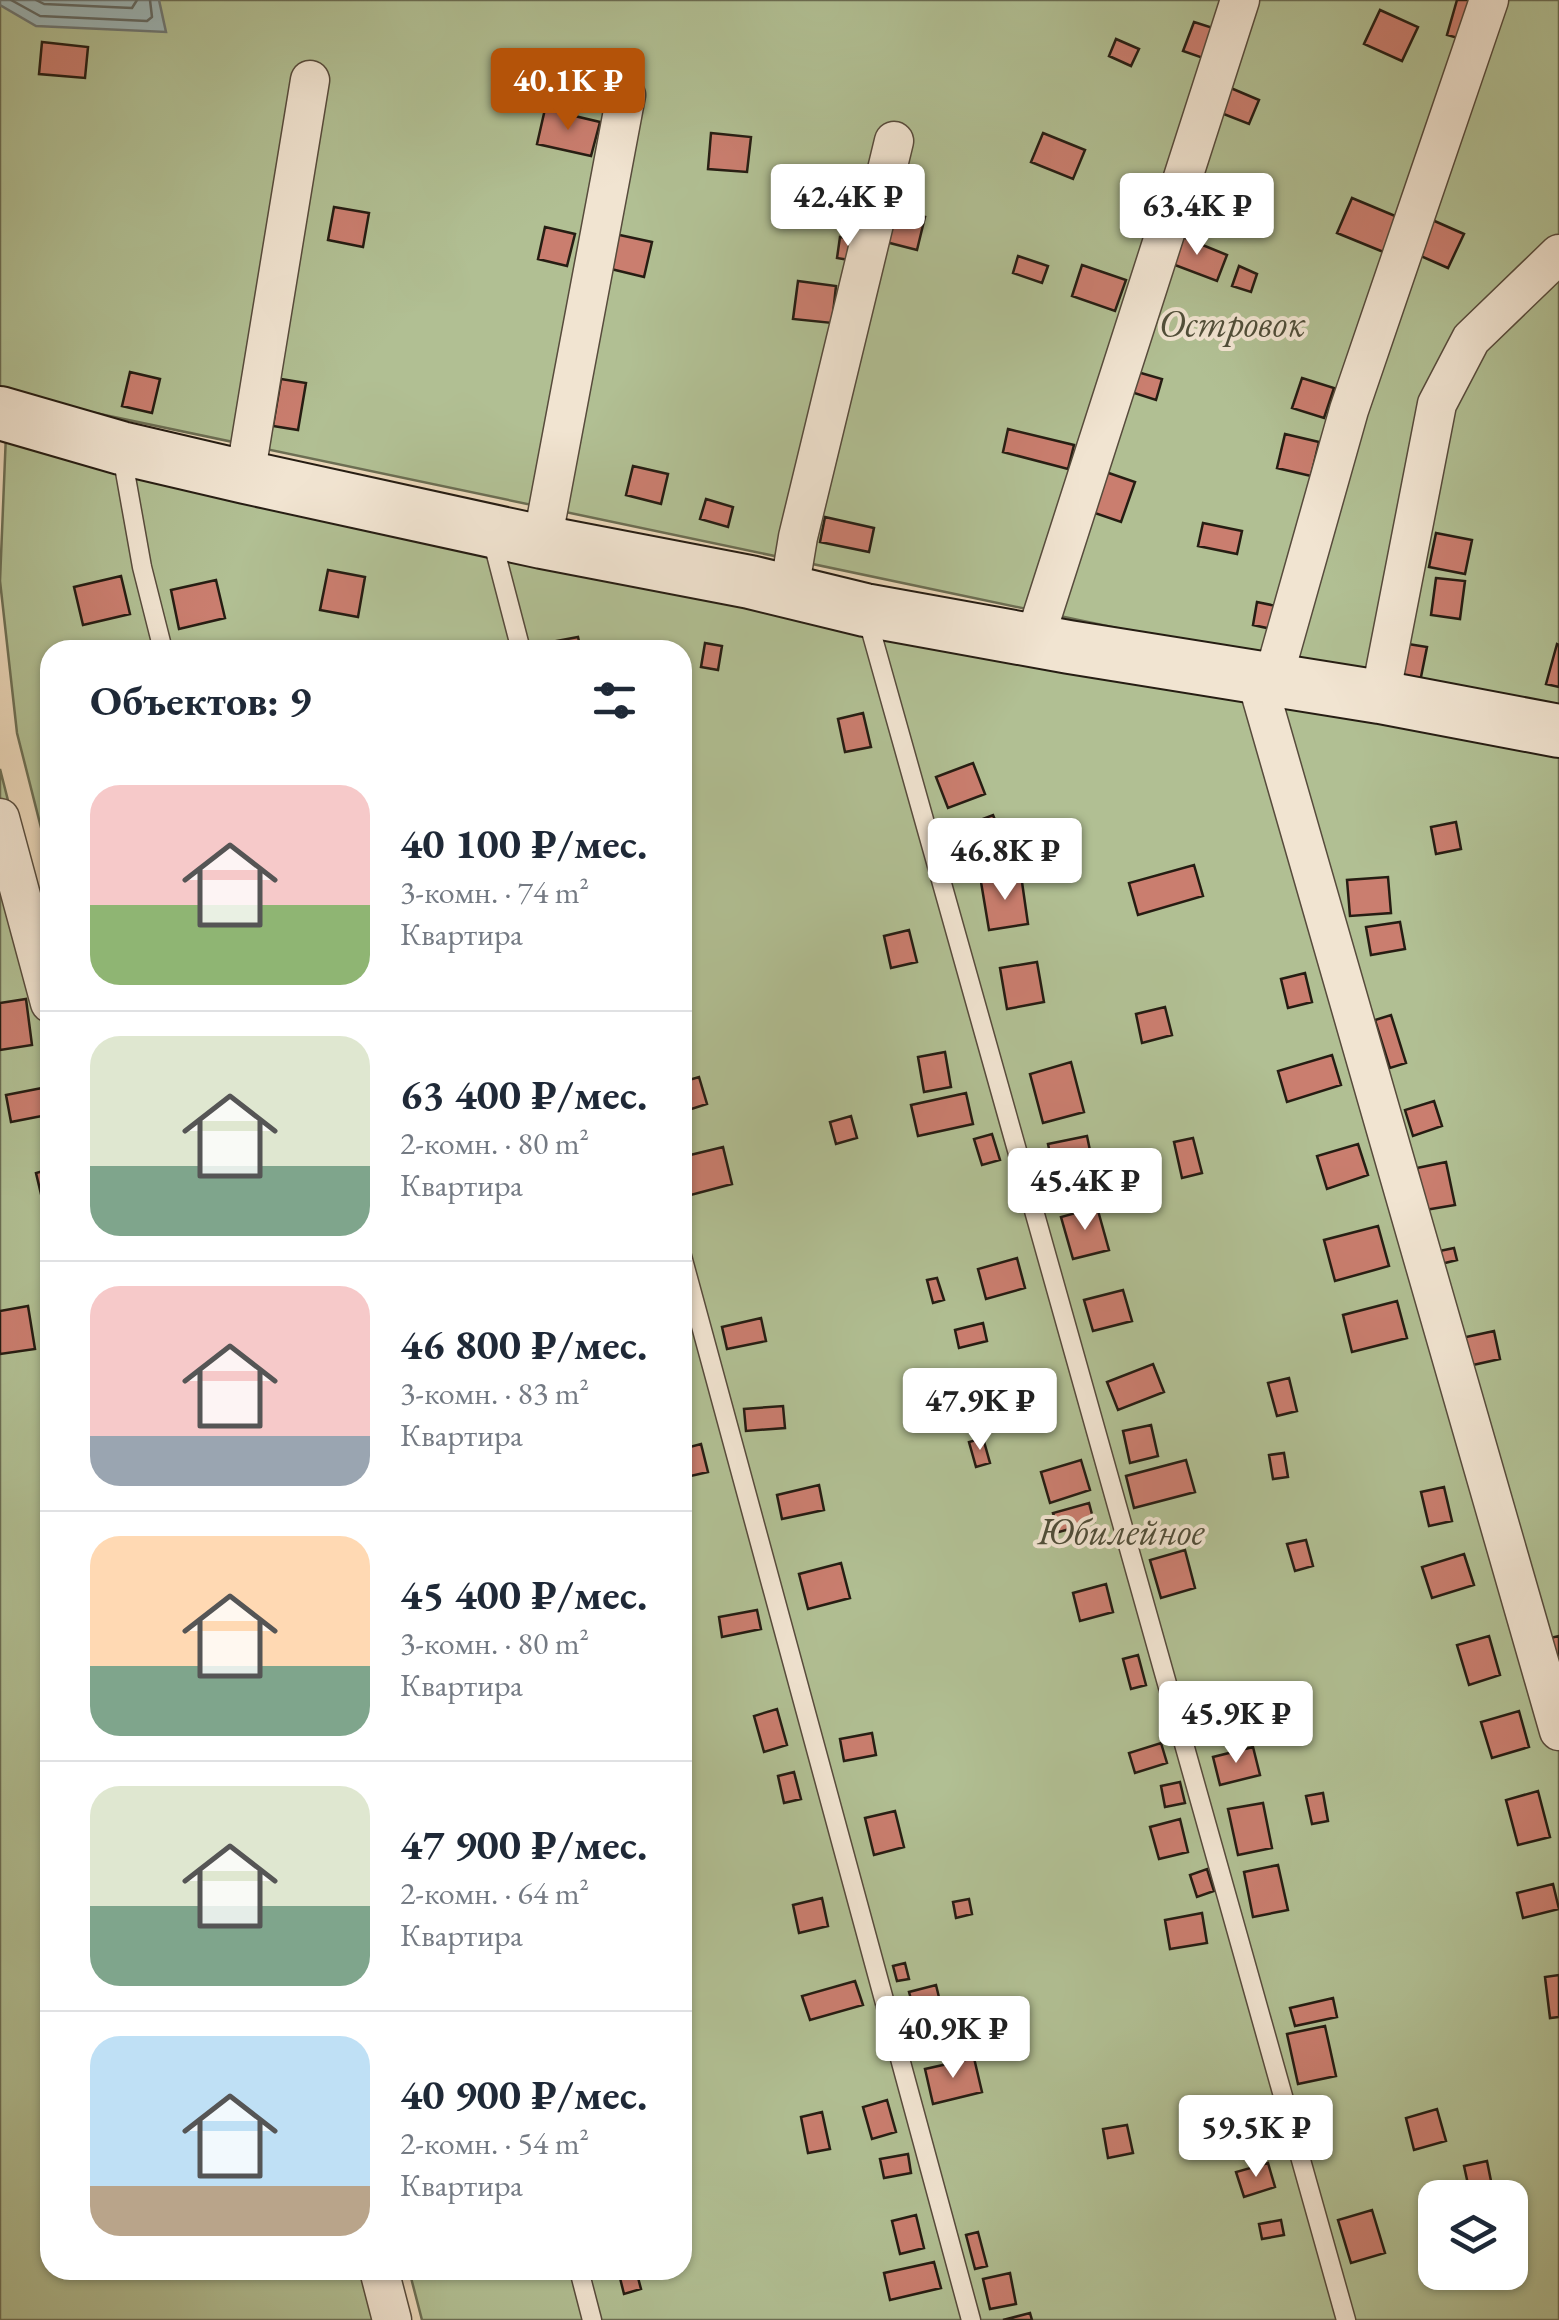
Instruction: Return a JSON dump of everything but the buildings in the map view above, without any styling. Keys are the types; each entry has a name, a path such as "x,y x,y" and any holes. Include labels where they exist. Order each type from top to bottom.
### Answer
{"street":[{"path":"1034,642 1240,0"},
{"path":"1489,0 1349,410 1264,678 1559,1731"},
{"path":"245,477 310,80"},
{"path":"542,542 626,95"},
{"path":"789,590 798,537 894,141"},
{"path":"1380,696 1438,404 1472,339 1559,254"},
{"path":"0,412 121,448 245,477 542,542 789,590 865,610 1034,642 1380,696 1559,731"},
{"path":"0,818 40,966"},
{"path":"381,2280 392,2320"}],"lane":[{"path":"121,448 142,568 160,640"},
{"path":"490,531 519,640"},
{"path":"865,610 1346,2320"},
{"path":"692,1293 970,2320"},
{"path":"582,2280 592,2320"}],"green space":[{"name":"Островок","path":"0,0 1559,0 1559,715 1359,679 0,393"},
{"name":"Юбилейное","path":"6,434 1559,750 1559,2320 422,2320 412,2280 692,2280 692,640 40,640 40,824 17,733 0,581"},
{"path":"0,769 40,927 40,2280 384,2280 394,2320 0,2320"}],"water":[{"path":"0,0 159,0 166,32 36,26 0,5"}]}
